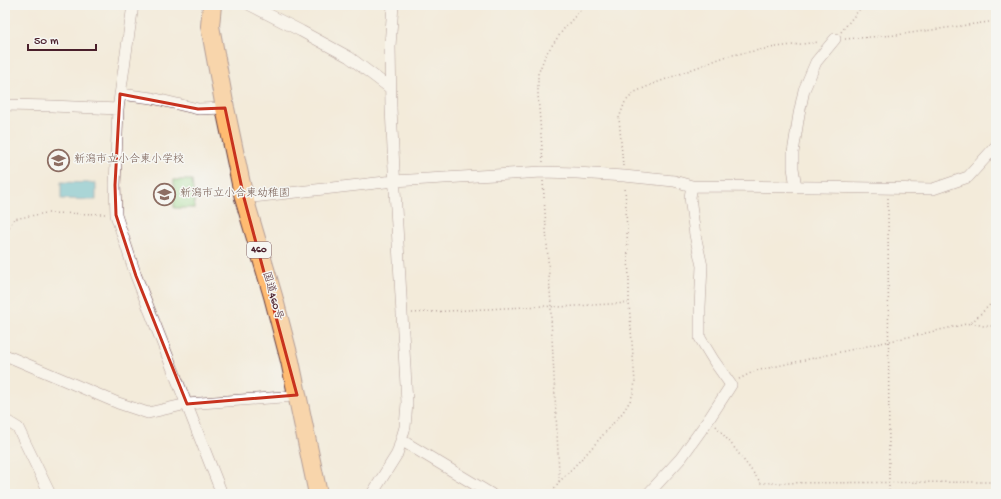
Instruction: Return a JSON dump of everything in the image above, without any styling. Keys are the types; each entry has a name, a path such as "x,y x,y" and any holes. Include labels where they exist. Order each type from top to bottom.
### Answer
{"highway":[{"name":"国道460号","path":"212,5 210,26 244,198 275,303 290,361 318,494"}],"street":[{"path":"133,5 118,109 115,185 116,214 136,276 222,494"},
{"path":"250,5 349,57 390,88"},
{"path":"372,494 397,454 405,427 408,402 394,181 390,88 390,46 393,5"},
{"path":"796,187 793,168 793,153 804,90 816,62 835,39"},
{"path":"120,94 152,98 198,109 225,108"},
{"path":"5,105 118,109"},
{"path":"244,198 394,181 542,172 624,176 674,181 692,186 933,189 968,177 996,146"},
{"path":"648,494 681,458 710,419 731,385 700,338 702,266 695,235 690,197 692,186"},
{"path":"5,356 118,403 148,413 187,404 282,398 297,395"},
{"path":"5,420 18,428 50,494"},
{"path":"401,440 491,494"}],"path":[{"path":"559,482 538,74 546,54 563,30 585,5"},
{"path":"835,39 863,5"},
{"path":"550,494 559,482 589,451 623,412 633,394 635,382 629,303 624,176 619,118 625,102 635,92 727,56 776,47 835,39 896,35 996,21"},
{"path":"887,188 889,494"},
{"path":"5,234 14,219 46,213 116,214"},
{"path":"971,323 996,299"},
{"path":"402,313 629,303"},
{"path":"731,385 737,380 755,371 889,341 971,323 984,326 996,326"},
{"path":"710,419 733,446 761,484 996,482"}],"highlighted area":[{"path":"120,94 198,109 225,108 244,198 297,395 187,404 136,276 116,215 115,185"}],"green space":[{"path":"174,180 192,180 195,208 174,208"}],"water":[{"path":"61,182 96,183 96,200 61,199"}],"place":[{"name":"新潟市立小合東小学校","path":"59,160"},
{"name":"新潟市立小合東幼稚園","path":"164,194"}]}
